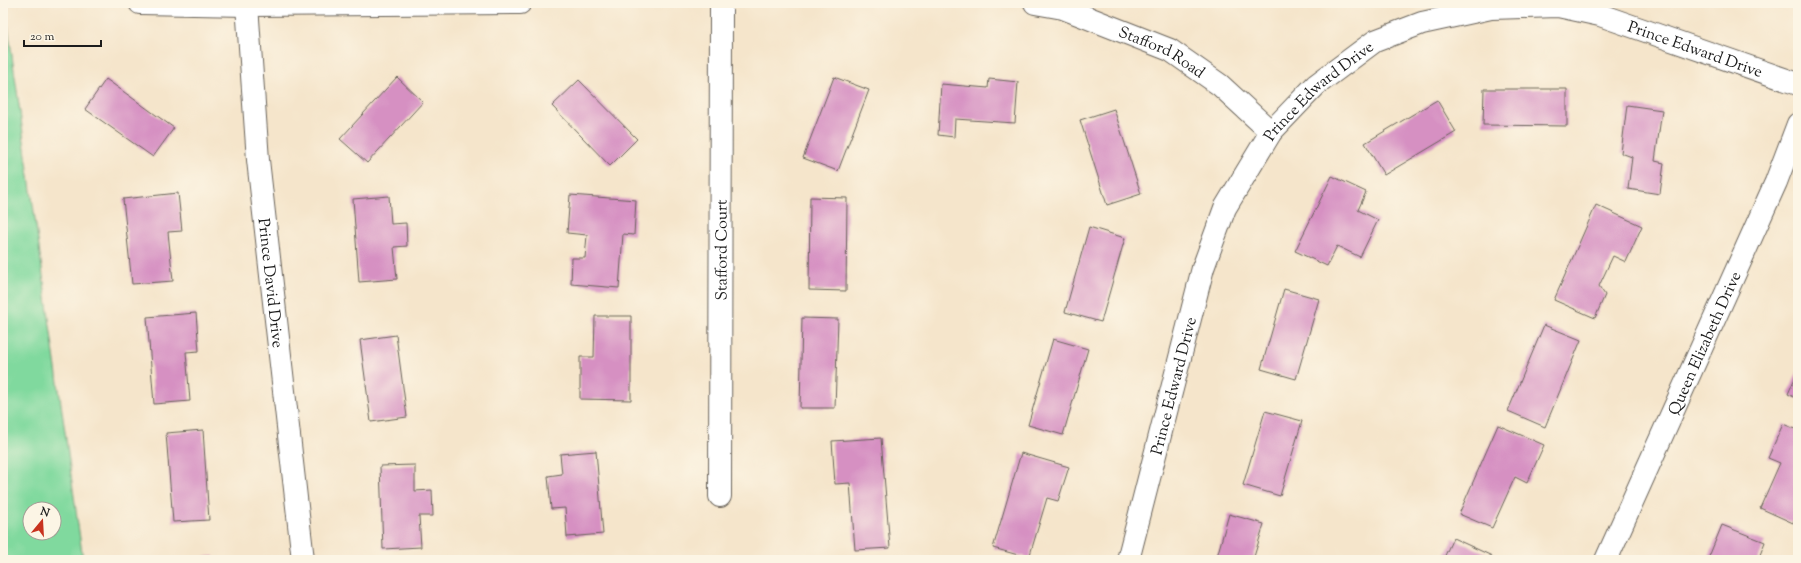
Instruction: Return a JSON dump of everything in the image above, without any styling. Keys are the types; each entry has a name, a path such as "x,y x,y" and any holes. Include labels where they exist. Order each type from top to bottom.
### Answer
{"street":[{"path":"140,3 247,5 520,3"},
{"name":"Stafford Court","path":"720,496 721,3"},
{"name":"Stafford Road","path":"1035,3 1063,8 1170,50 1220,85 1271,132"},
{"name":"Prince David Drive","path":"247,5 258,160 303,560"},
{"name":"Prince Edward Drive","path":"1128,560 1203,268 1225,208 1271,132 1316,85 1375,41 1422,23 1490,8 1558,6 1600,15 1798,84"},
{"name":"Queen Elizabeth Drive","path":"1606,560 1776,182 1798,124"}],"green space":[{"path":"3,27 8,27 83,560 3,560"}],"building":[{"path":"397,77 423,102 367,163 340,139"},
{"path":"834,77 869,90 838,171 803,158"},
{"path":"106,79 174,128 153,157 85,109"},
{"path":"989,79 1018,82 1015,123 955,119 954,137 938,135 941,84 988,88"},
{"path":"579,80 637,139 610,166 552,106"},
{"path":"1484,89 1567,89 1567,126 1483,125"},
{"path":"1437,100 1456,132 1384,175 1365,143"},
{"path":"1627,105 1662,110 1655,161 1664,163 1660,194 1628,189 1632,157 1621,153"},
{"path":"1114,109 1141,194 1107,205 1080,120"},
{"path":"1332,176 1366,192 1358,210 1378,220 1360,257 1337,246 1327,266 1295,251"},
{"path":"178,193 182,231 168,232 173,281 132,284 123,199"},
{"path":"570,195 636,200 634,235 623,234 619,288 571,284 572,258 585,258 587,235 567,233"},
{"path":"389,196 391,224 406,223 407,246 394,247 397,279 359,282 353,199"},
{"path":"810,197 847,198 846,291 809,290"},
{"path":"1596,205 1642,226 1626,262 1613,256 1599,286 1605,295 1595,318 1554,300"},
{"path":"1089,227 1125,238 1101,322 1065,312"},
{"path":"1284,289 1319,299 1296,379 1261,369"},
{"path":"196,313 199,351 186,352 190,401 154,404 147,317"},
{"path":"595,316 631,316 631,400 580,399 580,357 594,357"},
{"path":"802,318 838,319 835,408 800,408"},
{"path":"1544,325 1581,340 1545,427 1508,411"},
{"path":"396,335 407,417 371,422 360,340"},
{"path":"1053,339 1088,349 1063,435 1028,425"},
{"path":"1798,371 1798,399 1788,394"},
{"path":"1265,411 1302,421 1280,496 1243,485"},
{"path":"1783,424 1798,430 1798,511 1793,523 1760,508 1780,463 1768,458"},
{"path":"1498,425 1544,445 1527,483 1515,477 1492,528 1459,514"},
{"path":"203,430 209,520 173,522 166,433"},
{"path":"881,438 890,548 855,550 850,483 835,484 832,441"},
{"path":"596,451 603,534 567,537 565,508 551,509 548,476 562,474 560,454"},
{"path":"1021,453 1069,467 1058,501 1047,498 1029,558 993,548"},
{"path":"415,465 415,491 432,490 433,516 419,516 421,547 383,549 380,466"},
{"path":"1229,514 1264,524 1253,560 1216,560"},
{"path":"1722,525 1765,542 1758,560 1708,559"},
{"path":"1453,538 1492,556 1490,560 1443,560"},
{"path":"214,556 214,560 175,560 175,559"}]}
